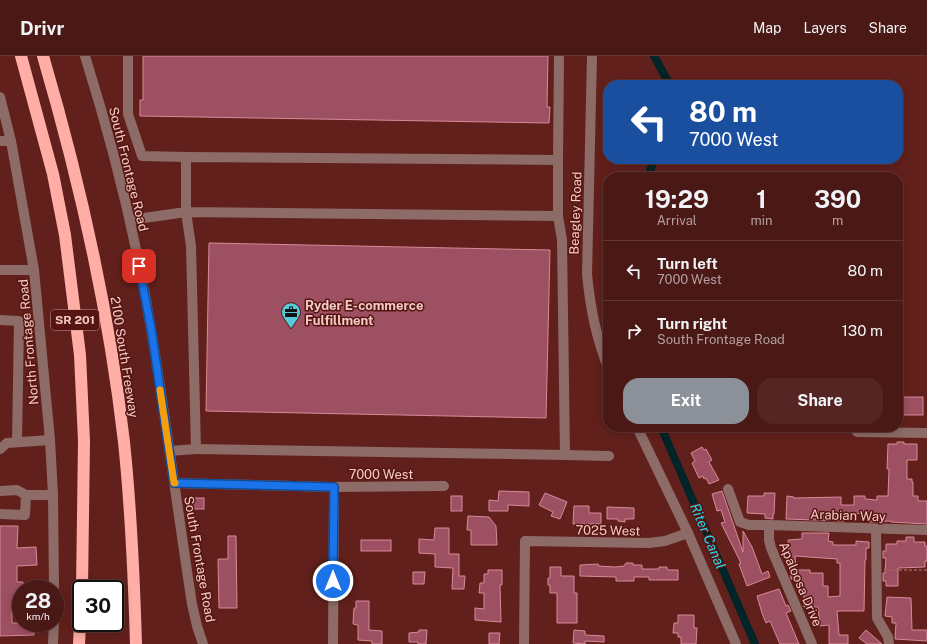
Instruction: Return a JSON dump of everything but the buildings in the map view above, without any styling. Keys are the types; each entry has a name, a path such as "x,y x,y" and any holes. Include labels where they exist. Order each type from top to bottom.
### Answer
{"highway":[{"name":"SR 201","path":"21,56 53,174 65,235 80,355 84,441 82,580"},
{"name":"2100 South Freeway","path":"43,56 60,112 84,208 96,263 112,358 128,485 133,555 136,644"},
{"path":"79,644 80,632"}],"street":[{"name":"South Frontage Road","path":"85,56 107,126 130,220 151,328 192,604 203,644"},
{"path":"128,56 128,114 142,156 558,160"},
{"path":"559,56 558,216 562,240 565,455"},
{"name":"Beagley Road","path":"592,56 587,274 593,317 603,353"},
{"name":"North Frontage Road","path":"0,97 11,141 34,270 50,440 53,495 54,580"},
{"path":"0,141 11,141"},
{"path":"186,157 186,212 191,246 196,449"},
{"path":"130,220 186,212 558,216"},
{"path":"0,270 34,270"},
{"path":"0,320 19,321 6,444 50,440"},
{"path":"639,432 688,533 736,644"},
{"path":"858,432 927,433"},
{"path":"169,451 196,449 609,456"},
{"name":"7000 West","path":"174,483 334,487 444,486"},
{"path":"333,644 334,487"},
{"path":"728,489 740,522 749,525 769,526"},
{"path":"0,490 17,490 26,495 53,495"},
{"path":"0,514 25,515 26,495"},
{"name":"Arabian Way","path":"769,526 927,530"},
{"name":"Apaloosa Drive","path":"769,526 769,540 771,548 812,644"},
{"path":"876,529 877,618 888,637 889,644"},
{"name":"7025 West","path":"524,644 525,541 649,543 665,541 688,533"},
{"path":"53,644 54,632"}],"path":[{"path":"876,570 927,570"}],"waterway":[{"name":"Riter Canal","path":"654,56 667,80"},
{"name":"Riter Canal","path":"650,172 652,164"},
{"name":"Riter Canal","path":"663,432 755,644"}],"slow traffic":[{"path":"160,390 175,483"}],"place":[{"name":"Ryder E-commerce Fulfillment","path":"291,329"}],"route":[{"path":"139,266 151,328 174,483 334,487 333,581"}]}
